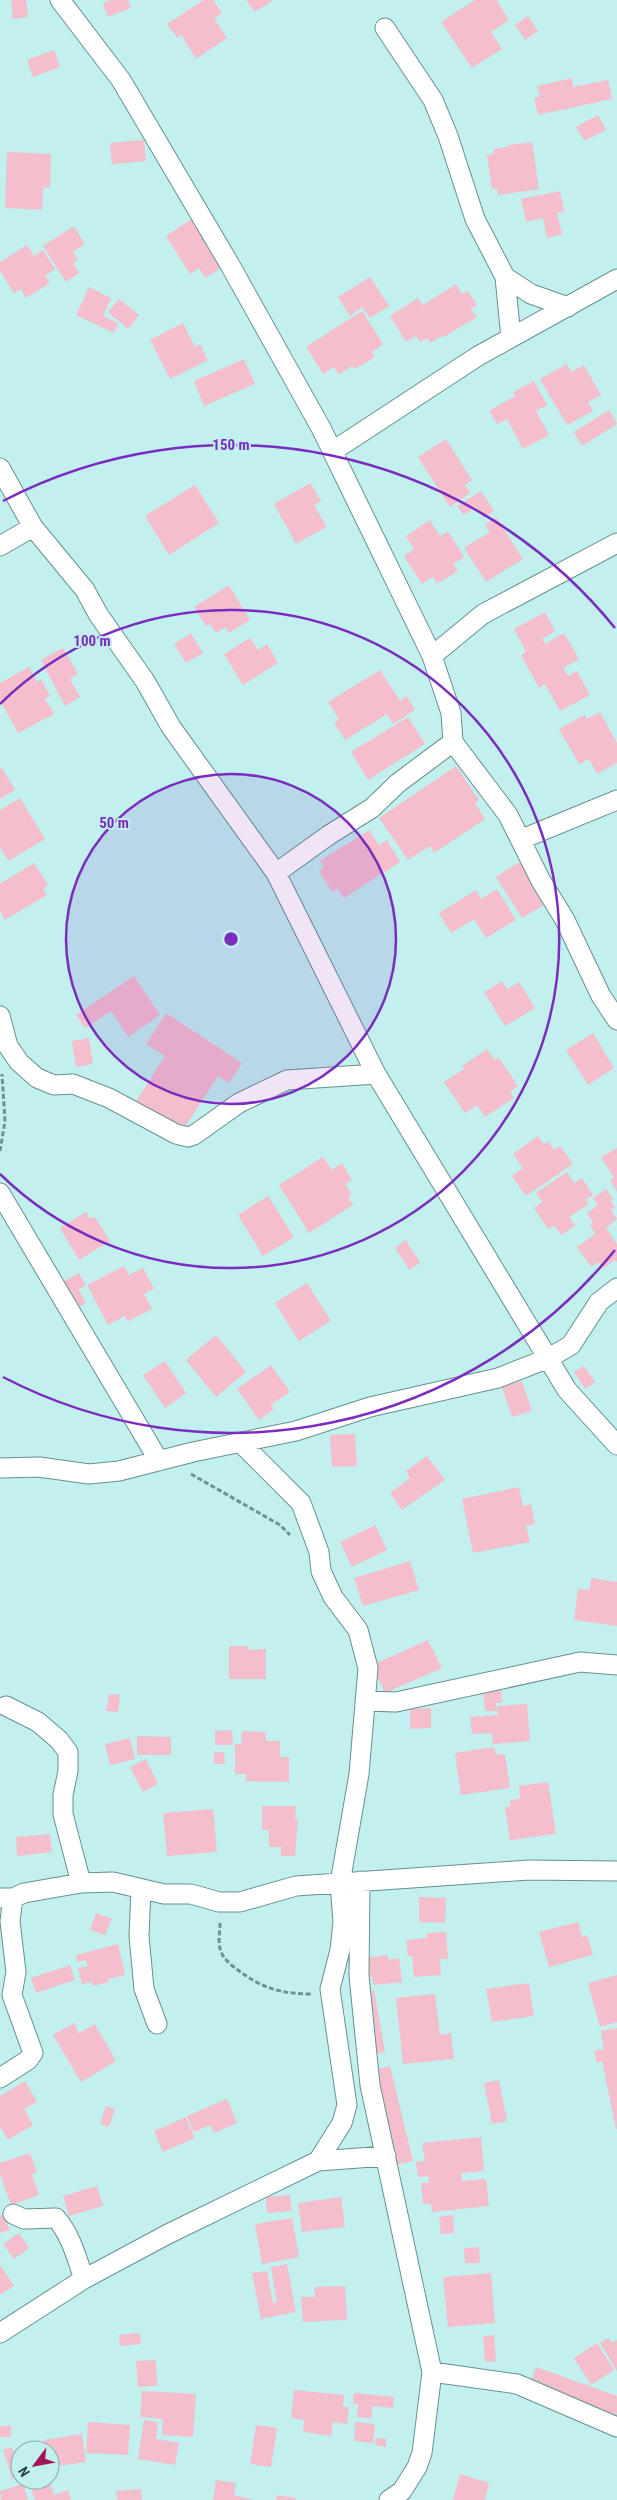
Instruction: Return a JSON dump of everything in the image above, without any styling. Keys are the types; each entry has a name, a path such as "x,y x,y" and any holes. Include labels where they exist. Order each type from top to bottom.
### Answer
{"street":[{"path":"60,0 121,80 230,265 333,451 352,495 432,656 451,713 452,742 508,814 522,839 541,881 565,920 601,996 617,1020"},
{"path":"385,28 433,100 448,136 475,219 505,277 511,338"},
{"path":"505,277 531,294 568,307"},
{"path":"333,451 478,356 617,279"},
{"path":"0,468 33,528 85,590 98,614 145,681 171,727 276,873 376,1074 418,1146 567,1390 617,1445"},
{"path":"0,546 33,528"},
{"path":"432,656 483,614 617,544"},
{"path":"276,873 372,808 404,778 452,742"},
{"path":"522,839 617,800"},
{"path":"0,1016 4,1045 37,1078 54,1084 73,1084 100,1094 176,1134 188,1137 194,1135 239,1104 287,1080 376,1074"},
{"path":"0,1193 159,1461"},
{"path":"0,1468 39,1467 89,1474 119,1472 159,1461 296,1431 370,1407 498,1378 549,1358 571,1345 599,1302 617,1288"},
{"path":"241,1443 301,1503 319,1552 320,1571 332,1597 358,1630 368,1668 359,1774 340,1883 343,1922 340,1950 330,1989 348,2105 342,2123 318,2161"},
{"path":"366,1701 396,1702 580,1662 617,1665"},
{"path":"6,1706 38,1722 59,1740 68,1752 68,1771 63,1796 63,1814 81,1883"},
{"path":"0,2078 28,2060 33,2053 12,1995 16,1972 7,1898 24,1893 81,1883 113,1882 164,1894 191,1894 219,1902 240,1902 296,1886 529,1870 617,1871"},
{"path":"360,1882 359,1976 370,2085 432,2372 422,2453 417,2467 402,2491 389,2500"},
{"path":"141,1889 139,1936 144,1989 157,2024"},
{"path":"0,2333 84,2279 168,2234 318,2161 386,2156"},
{"path":"13,2214 24,2218 56,2218 61,2224 84,2279"},
{"path":"432,2372 517,2384 617,2427"}],"path":[{"path":"0,1151 5,1121 2,1071 4,1045"},
{"path":"190,1473 280,1525 294,1539"},
{"path":"219,1902 219,1944 222,1954 245,1976 273,1991 314,1994 330,1989"}],"building":[{"path":"11,0 26,0 28,17 13,19"},
{"path":"111,0 128,0 131,8 108,17 103,3"},
{"path":"204,0 213,0 222,13 214,18 227,38 196,59 181,35 177,38 167,24"},
{"path":"246,0 273,0 255,12"},
{"path":"475,0 499,0 497,1 509,20 491,32 502,49 472,68 441,22"},
{"path":"528,16 538,31 525,40 515,25"},
{"path":"54,50 60,67 33,77 27,60"},
{"path":"572,78 573,87 608,80 612,99 538,115 534,98 540,96 537,86"},
{"path":"598,115 606,130 584,141 576,127"},
{"path":"144,140 146,161 112,164 110,143"},
{"path":"532,142 539,189 498,195 497,188 492,189 487,155 494,154 493,149"},
{"path":"7,152 51,154 50,188 43,187 42,210 5,208"},
{"path":"560,191 564,211 557,213 562,234 547,238 543,218 526,222 521,199"},
{"path":"193,218 224,266 205,278 199,268 190,274 166,236"},
{"path":"74,226 85,244 73,252 78,260 73,263 79,273 66,282 43,246"},
{"path":"27,245 34,256 43,250 55,269 45,276 50,283 26,298 21,289 14,293 0,271 0,262"},
{"path":"370,277 389,306 370,318 362,307 350,316 338,297"},
{"path":"456,284 462,294 468,291 477,305 471,309 477,317 430,343 427,338 420,342 416,336 406,342 390,316 418,298 423,305"},
{"path":"89,287 111,298 103,316 118,323 114,333 76,315"},
{"path":"119,299 139,315 128,329 108,312"},
{"path":"362,311 383,344 372,352 375,357 354,369 352,366 339,375 334,367 323,374 306,347"},
{"path":"183,323 195,347 200,344 208,360 170,379 150,340"},
{"path":"244,359 255,384 204,406 194,381"},
{"path":"567,364 571,372 584,365 601,395 588,402 593,411 567,425 540,379"},
{"path":"534,381 547,405 536,411 549,435 523,449 507,419 497,424 489,411 515,396 513,392"},
{"path":"609,410 617,424 582,446 574,432"},
{"path":"446,439 472,480 465,485 470,493 450,507 418,457"},
{"path":"310,483 321,501 314,505 327,527 296,544 274,504"},
{"path":"195,485 219,523 169,555 145,516"},
{"path":"481,491 494,511 483,518 476,507 463,515 457,506"},
{"path":"496,517 523,559 486,582 464,548 490,532 485,525"},
{"path":"430,520 440,536 448,531 464,557 453,564 458,571 437,584 433,577 422,584 404,556 414,549 406,536"},
{"path":"229,585 250,620 229,633 225,627 216,633 210,624 206,626 194,607"},
{"path":"545,612 555,631 542,639 545,644 564,633 579,659 563,668 568,676 577,671 590,695 560,711 545,684 539,688 521,655 526,651 514,629"},
{"path":"191,633 203,653 186,663 174,644"},
{"path":"250,638 258,650 267,644 278,663 243,685 224,654"},
{"path":"63,648 78,674 70,679 80,697 65,706 41,660"},
{"path":"29,667 37,682 41,679 50,696 45,699 54,714 18,733 0,700 0,683"},
{"path":"380,670 400,701 407,696 415,710 393,724 387,714 345,740 334,723 339,719 328,702"},
{"path":"600,712 617,743 617,763 597,774 589,759 579,764 559,729 585,715 587,719"},
{"path":"408,717 425,744 368,780 351,752"},
{"path":"456,766 479,800 475,803 485,819 434,853 430,846 408,860 379,818"},
{"path":"2,768 15,790 0,799 0,769"},
{"path":"20,798 45,839 8,861 0,847 0,810"},
{"path":"369,830 379,845 387,840 400,862 344,898 338,889 332,892 319,871 324,867 320,861"},
{"path":"521,861 547,903 522,918 496,877"},
{"path":"34,863 48,885 43,888 47,895 5,920 0,911 0,884"},
{"path":"497,889 516,920 486,938 474,919 451,933 439,913 476,890 481,899"},
{"path":"134,976 160,1015 128,1037 111,1011 85,1028 76,1015"},
{"path":"502,981 507,989 519,982 535,1008 505,1026 484,992"},
{"path":"166,1013 242,1063 229,1083 218,1076 181,1133 135,1103 165,1056 146,1044"},
{"path":"593,1033 614,1068 588,1085 566,1050"},
{"path":"89,1038 93,1064 76,1067 72,1041"},
{"path":"487,1049 495,1060 499,1058 518,1086 510,1092 514,1098 485,1117 477,1105 465,1113 444,1082 464,1069 462,1066"},
{"path":"538,1136 544,1144 548,1141 554,1150 560,1146 573,1164 526,1196 512,1176 523,1168 513,1154"},
{"path":"617,1148 617,1192 610,1180 614,1178 601,1157"},
{"path":"323,1157 332,1170 342,1163 352,1180 345,1184 352,1194 348,1197 353,1205 309,1233 279,1185"},
{"path":"567,1172 574,1183 582,1178 593,1195 586,1199 589,1204 569,1217 575,1226 561,1235 554,1225 548,1229 534,1208 542,1202 536,1193"},
{"path":"606,1189 613,1199 611,1201 615,1207 611,1210 617,1219 606,1228 617,1244 617,1262 615,1260 603,1268 598,1262 591,1267 577,1247 595,1234 590,1225 593,1223 587,1213 598,1205 593,1198"},
{"path":"268,1196 294,1237 263,1256 238,1215"},
{"path":"86,1212 90,1219 95,1217 110,1241 79,1260 60,1228"},
{"path":"406,1240 420,1263 409,1270 395,1247"},
{"path":"124,1266 129,1275 143,1268 154,1289 144,1294 152,1309 128,1321 125,1316 108,1325 87,1285"},
{"path":"79,1273 86,1285 79,1289 86,1303 71,1311 57,1285"},
{"path":"307,1283 331,1321 299,1341 275,1303"},
{"path":"216,1335 246,1372 216,1397 186,1360"},
{"path":"165,1361 186,1393 165,1408 143,1375"},
{"path":"271,1365 290,1392 271,1405 274,1409 259,1420 237,1389"},
{"path":"584,1366 595,1382 585,1389 574,1372"},
{"path":"522,1381 532,1411 512,1417 502,1387"},
{"path":"355,1434 357,1466 332,1467 330,1435"},
{"path":"427,1456 445,1480 402,1510 390,1493 410,1478 406,1471"},
{"path":"519,1487 523,1506 531,1504 535,1524 526,1526 530,1542 473,1553 462,1499"},
{"path":"375,1525 387,1550 352,1567 340,1542"},
{"path":"410,1561 419,1590 363,1606 354,1578"},
{"path":"591,1578 617,1582 617,1626 574,1620 578,1589 590,1590"},
{"path":"428,1640 442,1668 385,1693 372,1665"},
{"path":"229,1646 248,1646 248,1650 266,1649 266,1679 229,1679"},
{"path":"501,1688 502,1703 496,1703 497,1711 485,1711 483,1689"},
{"path":"109,1694 120,1695 118,1712 106,1711"},
{"path":"527,1704 530,1741 493,1744 492,1733 472,1734 470,1717 498,1715 497,1706"},
{"path":"431,1708 431,1728 410,1729 410,1709"},
{"path":"232,1730 233,1745 215,1745 215,1731"},
{"path":"242,1731 266,1732 266,1741 280,1741 280,1757 289,1757 289,1782 246,1781 246,1774 235,1774 235,1744 241,1744"},
{"path":"137,1736 171,1737 171,1755 137,1755"},
{"path":"130,1738 135,1759 110,1765 105,1744"},
{"path":"494,1747 496,1755 505,1754 510,1788 461,1795 455,1753"},
{"path":"214,1752 224,1752 225,1764 214,1764"},
{"path":"146,1759 158,1784 143,1792 130,1767"},
{"path":"548,1782 556,1834 510,1840 505,1807 511,1806 510,1800 520,1799 519,1786"},
{"path":"262,1806 296,1806 295,1819 298,1819 295,1856 281,1856 281,1847 269,1847 269,1830 262,1830"},
{"path":"213,1809 217,1852 167,1856 163,1813"},
{"path":"50,1834 52,1852 17,1856 16,1837"},
{"path":"419,1897 446,1898 445,1923 419,1922"},
{"path":"96,1913 112,1919 105,1935 90,1930"},
{"path":"578,1922 582,1937 587,1935 593,1955 549,1967 539,1932"},
{"path":"446,1932 448,1959 440,1959 441,1975 414,1977 412,1956 408,1956 406,1940 427,1938 427,1933"},
{"path":"118,1944 125,1975 108,1979 109,1982 93,1986 92,1982 82,1984 78,1968 87,1966 86,1960 77,1962 76,1955"},
{"path":"388,1955 388,1960 399,1958 402,1982 373,1985 372,1977 366,1977 364,1958"},
{"path":"70,1965 75,1980 36,1993 31,1978"},
{"path":"617,1975 617,2022 600,2027 588,1983"},
{"path":"529,1983 534,2016 492,2022 486,1989"},
{"path":"374,1990 385,2052 374,2054 363,1992"},
{"path":"435,1994 440,2035 451,2033 454,2059 403,2064 396,1998"},
{"path":"74,2023 79,2033 95,2024 116,2061 81,2082 53,2035"},
{"path":"617,2028 616,2129 602,2061 597,2063 594,2051 604,2049 601,2031"},
{"path":"390,2066 413,2161 394,2165 371,2071"},
{"path":"499,2080 507,2121 492,2124 484,2083"},
{"path":"25,2081 37,2102 24,2109 33,2125 8,2140 0,2127 0,2096"},
{"path":"227,2099 237,2123 214,2133 210,2125 194,2132 187,2116"},
{"path":"106,2106 115,2109 109,2127 100,2124"},
{"path":"186,2117 195,2138 163,2152 154,2131"},
{"path":"481,2137 484,2171 461,2173 462,2181 486,2179 489,2206 432,2212 431,2204 423,2204 421,2183 429,2183 428,2176 418,2177 416,2162 425,2161 422,2143"},
{"path":"30,2153 37,2172 32,2174 39,2195 11,2205 0,2174 0,2163"},
{"path":"97,2186 103,2206 69,2216 63,2196"},
{"path":"290,2195 292,2211 267,2213 266,2197"},
{"path":"341,2197 345,2227 302,2232 298,2203"},
{"path":"5,2214 9,2230 0,2233 0,2216"},
{"path":"453,2215 454,2233 441,2234 439,2217"},
{"path":"292,2218 299,2257 262,2264 255,2224"},
{"path":"19,2233 29,2248 14,2259 3,2244"},
{"path":"479,2247 480,2263 465,2263 464,2248"},
{"path":"287,2264 296,2312 261,2319 252,2273 267,2271 273,2303 277,2302 271,2267"},
{"path":"0,2265 14,2286 0,2295"},
{"path":"491,2273 495,2323 448,2327 443,2277"},
{"path":"345,2286 347,2320 303,2322 301,2297 315,2297 314,2287"},
{"path":"140,2333 141,2344 120,2346 119,2335"},
{"path":"494,2335 496,2361 485,2362 483,2336"},
{"path":"609,2338 611,2343 617,2340 617,2371 600,2343"},
{"path":"597,2343 614,2370 591,2385 574,2358"},
{"path":"156,2360 157,2386 138,2387 136,2361"},
{"path":"536,2367 617,2396 617,2415 530,2384"},
{"path":"294,2390 344,2395 343,2407 349,2407 347,2424 333,2422 331,2436 303,2432 304,2420 291,2418"},
{"path":"142,2391 196,2394 193,2437 162,2435 163,2419 140,2417"},
{"path":"354,2393 394,2397 393,2408 373,2406 371,2419 357,2417 358,2404 353,2404"},
{"path":"144,2420 158,2422 156,2439 179,2443 175,2465 138,2459"},
{"path":"88,2422 130,2425 128,2455 86,2453"},
{"path":"355,2422 375,2424 373,2443 354,2441"},
{"path":"256,2425 277,2428 271,2467 250,2464"},
{"path":"0,2426 11,2426 11,2437 0,2437"},
{"path":"82,2434 86,2462 60,2466 60,2440 44,2440"},
{"path":"376,2438 386,2439 386,2447 375,2445"},
{"path":"10,2448 10,2473 3,2450"},
{"path":"460,2474 489,2483 485,2500 453,2500"},
{"path":"216,2480 236,2483 234,2495 253,2500 213,2500"},
{"path":"10,2488 10,2490 25,2490 28,2500 1,2500 0,2491"},
{"path":"141,2489 142,2500 117,2500 116,2491"},
{"path":"32,2490 52,2490 54,2495 68,2490 71,2500 35,2500"},
{"path":"277,2495 296,2498 295,2500 276,2500"}]}
